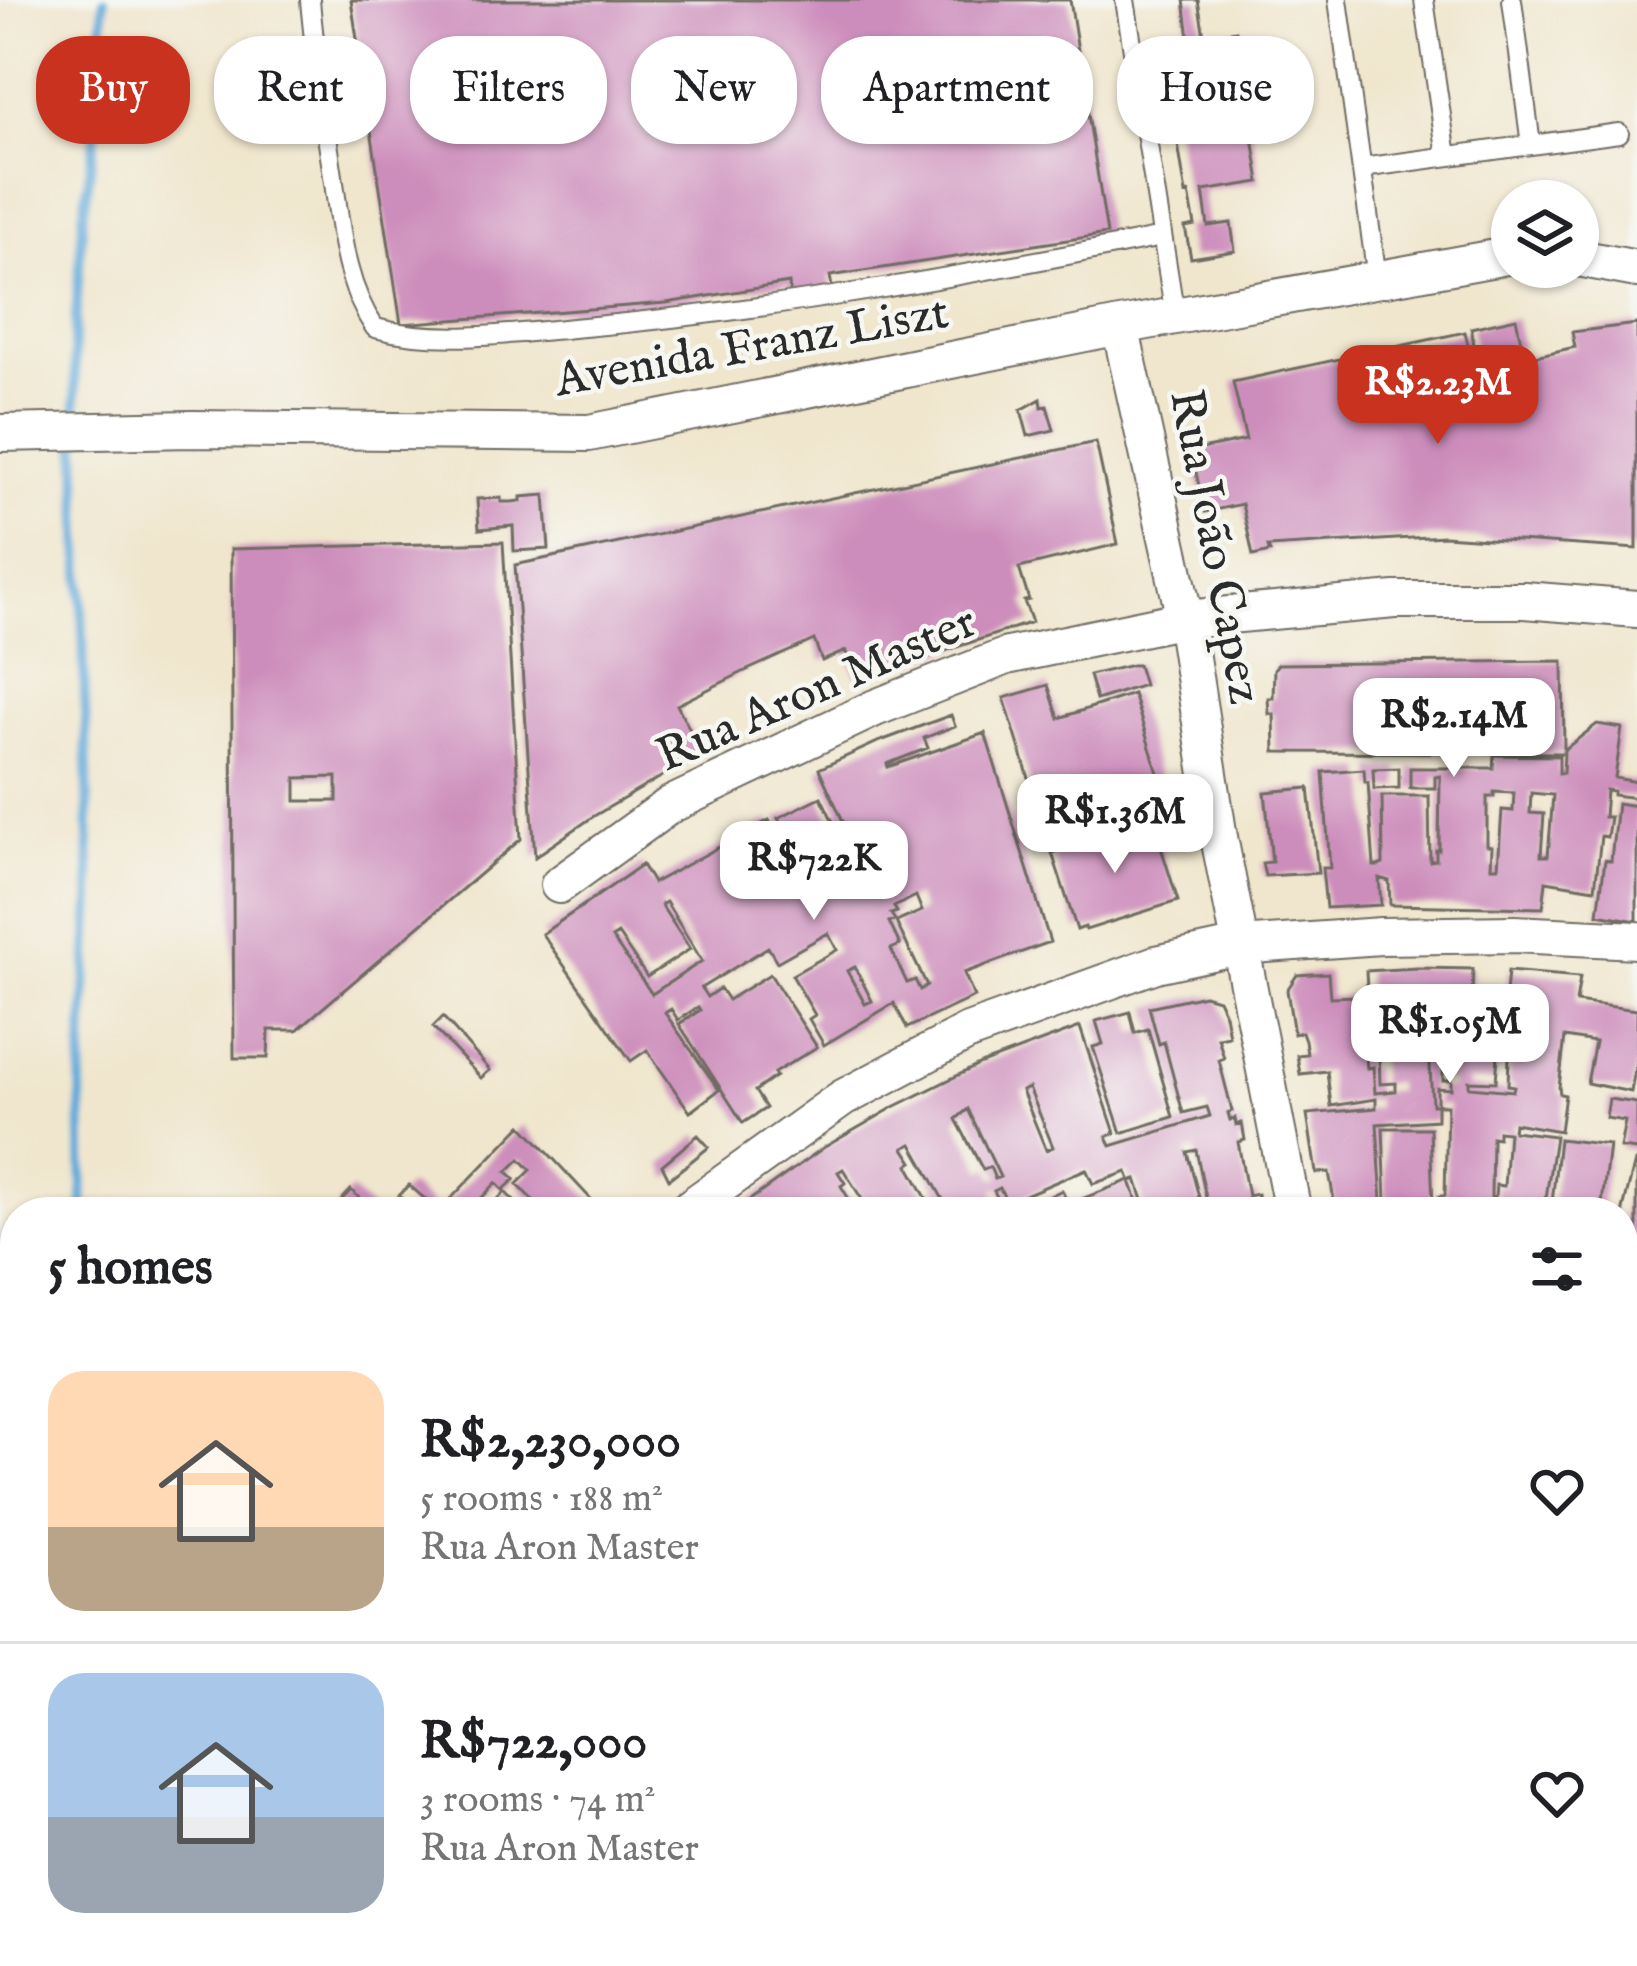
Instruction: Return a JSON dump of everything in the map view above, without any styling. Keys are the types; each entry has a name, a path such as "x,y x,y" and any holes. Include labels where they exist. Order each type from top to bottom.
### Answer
{"street":[{"name":"Avenida Franz Liszt","path":"8,433 589,433 1120,326 1491,259"},
{"path":"1599,262 1637,269"},
{"name":"Rua João Capez","path":"1120,326 1185,619 1239,946 1290,1197"},
{"name":"Rua Aron Master","path":"559,885 670,806 874,708 1007,656 1185,619 1395,600 1524,600 1637,609"},
{"path":"705,1197 843,1098 968,1032 1156,964 1239,946 1470,935 1637,940"}],"lane":[{"path":"310,0 347,270 375,328 411,337 539,332 684,318 960,276 1162,237"},
{"path":"1125,0 1175,316"},
{"path":"1338,0 1378,278"},
{"path":"1424,0 1447,156"},
{"path":"1512,0 1531,145"},
{"path":"1362,167 1619,133"}],"building":[{"path":"351,0 1070,0 1076,36 821,36 821,144 1093,144 1107,234 830,276 832,287 790,294 789,283 666,303 401,324 373,144 386,144 386,36 357,36"},
{"path":"1184,0 1198,0 1204,36 1189,36"},
{"path":"1178,144 1254,144 1260,182 1203,191 1208,226 1231,223 1235,251 1191,258 1185,227 1195,225"},
{"path":"1516,318 1522,346 1476,356 1471,328"},
{"path":"1637,324 1637,549 1444,536 1268,547 1270,552 1253,556 1242,504 1205,512 1191,451 1246,440 1233,382 1465,332 1474,370 1575,347 1572,332"},
{"path":"1041,399 1054,430 1028,436 1021,410"},
{"path":"1096,442 1118,544 1019,568 1032,622 858,680 846,651 822,661 814,640 743,672 677,705 702,753 594,816 535,857 515,565"},
{"path":"545,495 549,549 514,551 513,526 479,529 477,499 511,502"},
{"path":"503,542 521,839 297,1030 269,1030 268,1058 234,1058 231,549","holes":["337,777 337,801 296,801 296,778"]},
{"path":"1563,661 1564,750 1597,724 1622,728 1615,778 1637,782 1637,798 1606,790 1604,817 1610,817 1607,837 1601,836 1595,889 1546,881 1543,908 1390,905 1389,881 1379,878 1381,905 1326,908 1322,868 1330,868 1323,772 1364,769 1374,866 1378,866 1383,864 1382,796 1429,796 1430,861 1436,860 1440,776 1435,777 1435,788 1410,788 1410,768 1493,768 1494,755 1559,756 1559,773 1563,773 1564,753 1275,752 1274,714 1269,714 1268,698 1273,698 1278,664","holes":["1494,792 1514,793 1513,811 1502,810 1498,867 1491,867 1492,846 1487,845 1487,797 1494,797","1531,793 1553,795 1548,856 1541,856 1544,814 1530,813"]},
{"path":"1138,665 1144,685 1096,700 1089,675"},
{"path":"1048,685 1059,718 1133,694 1165,795 1045,830 1004,698"},
{"path":"951,715 955,726 924,738 928,748 888,767 985,733 1050,942 964,973 974,997 907,1028 894,1003 824,1045 809,1019 815,1015 792,975 837,950 828,933 777,962 768,947 701,988 707,997 720,988 728,1000 770,974 817,1047 774,1073 755,1091 766,1108 743,1123 679,1024 700,1010 678,1020 671,1009 665,1013 719,1090 690,1112 647,1050 631,1061 542,934 642,865 653,883 769,820 781,844 776,846 805,901 866,871 819,769","holes":["916,896 922,911 896,922 927,986 920,990 915,980 907,983 891,949 900,945 889,922 895,920 894,907","666,902 702,961 652,994 612,938 618,934 647,977 690,949 661,905","855,967 872,1001 865,1004 847,971"]},
{"path":"1399,768 1399,788 1374,789 1373,769"},
{"path":"1309,788 1318,873 1265,876 1262,863 1272,862 1265,792"},
{"path":"821,797 853,863 811,884 778,818"},
{"path":"1617,803 1637,806 1637,921 1598,914 1605,860 1611,861"},
{"path":"1152,819 1178,901 1077,930 1052,853"},
{"path":"1473,969 1472,994 1506,994 1508,971 1580,977 1576,1002 1637,1010 1631,1092 1587,1083 1595,1042 1565,1037 1560,1131 1514,1123 1513,1131 1555,1136 1546,1197 1495,1197 1496,1185 1504,1186 1508,1132 1498,1131 1498,1138 1492,1137 1491,1197 1439,1197 1445,1196 1447,1105 1437,1105 1437,1120 1377,1124 1382,1197 1333,1197 1329,1172 1316,1173 1307,1114 1376,1108 1376,1099 1331,1106 1327,1071 1300,1074 1297,1055 1307,1054 1305,1040 1302,1032 1294,1034 1287,990 1297,975 1328,973 1330,997 1359,996 1367,1068 1373,1067 1375,1093 1396,1091 1396,1083 1380,1084 1378,1020 1369,1021 1366,971","holes":["1437,1010 1443,1010 1443,1080 1451,1080 1451,1089 1437,1088 1437,1105 1432,1105 1431,1019 1437,1020","1500,1026 1510,1029 1508,1085 1514,1086 1513,1091 1469,1087 1469,1081 1496,1082"]},
{"path":"1204,995 1218,999 1229,1036 1218,1038 1232,1111 1228,1113 1236,1125 1242,1123 1245,1140 1238,1142 1248,1196 1258,1197 1206,1197 1196,1150 1187,1152 1199,1197 1142,1197 1136,1179 1130,1181 1136,1197 1087,1197 1130,1180 1127,1172 1093,1184 1086,1169 1021,1197 1004,1197 1000,1188 994,1191 997,1197 942,1197 912,1144 904,1148 913,1162 908,1165 926,1197 861,1197 843,1169 838,1172 848,1197 754,1197 823,1148 894,1107 981,1064 1080,1027 1115,1133 1107,1136 1111,1146 1210,1116 1207,1107 1183,1113 1149,1007","holes":["1029,1088 1053,1147 1046,1150 1022,1091","968,1109 1000,1177 995,1179 990,1167 983,1170 956,1119"]},
{"path":"1130,1012 1135,1033 1148,1029 1173,1117 1121,1133 1093,1047 1103,1044 1096,1021"},
{"path":"443,1017 490,1070 481,1078 433,1027"},
{"path":"1609,1099 1637,1103 1637,1150 1620,1148 1625,1121 1606,1118"},
{"path":"522,1125 589,1197 530,1197 517,1184 531,1170 520,1159 507,1172 515,1179 503,1190 496,1183 482,1197 453,1197"},
{"path":"1383,1128 1430,1128 1433,1197 1386,1197"},
{"path":"698,1135 709,1147 669,1179 662,1165"},
{"path":"1559,1139 1609,1145 1603,1197 1553,1197"},
{"path":"1635,1161 1637,1161 1637,1197 1626,1197"},
{"path":"409,1185 423,1197 401,1197"}],"waterway":[{"path":"83,1197 81,1082 91,899 74,340 104,0"}]}
